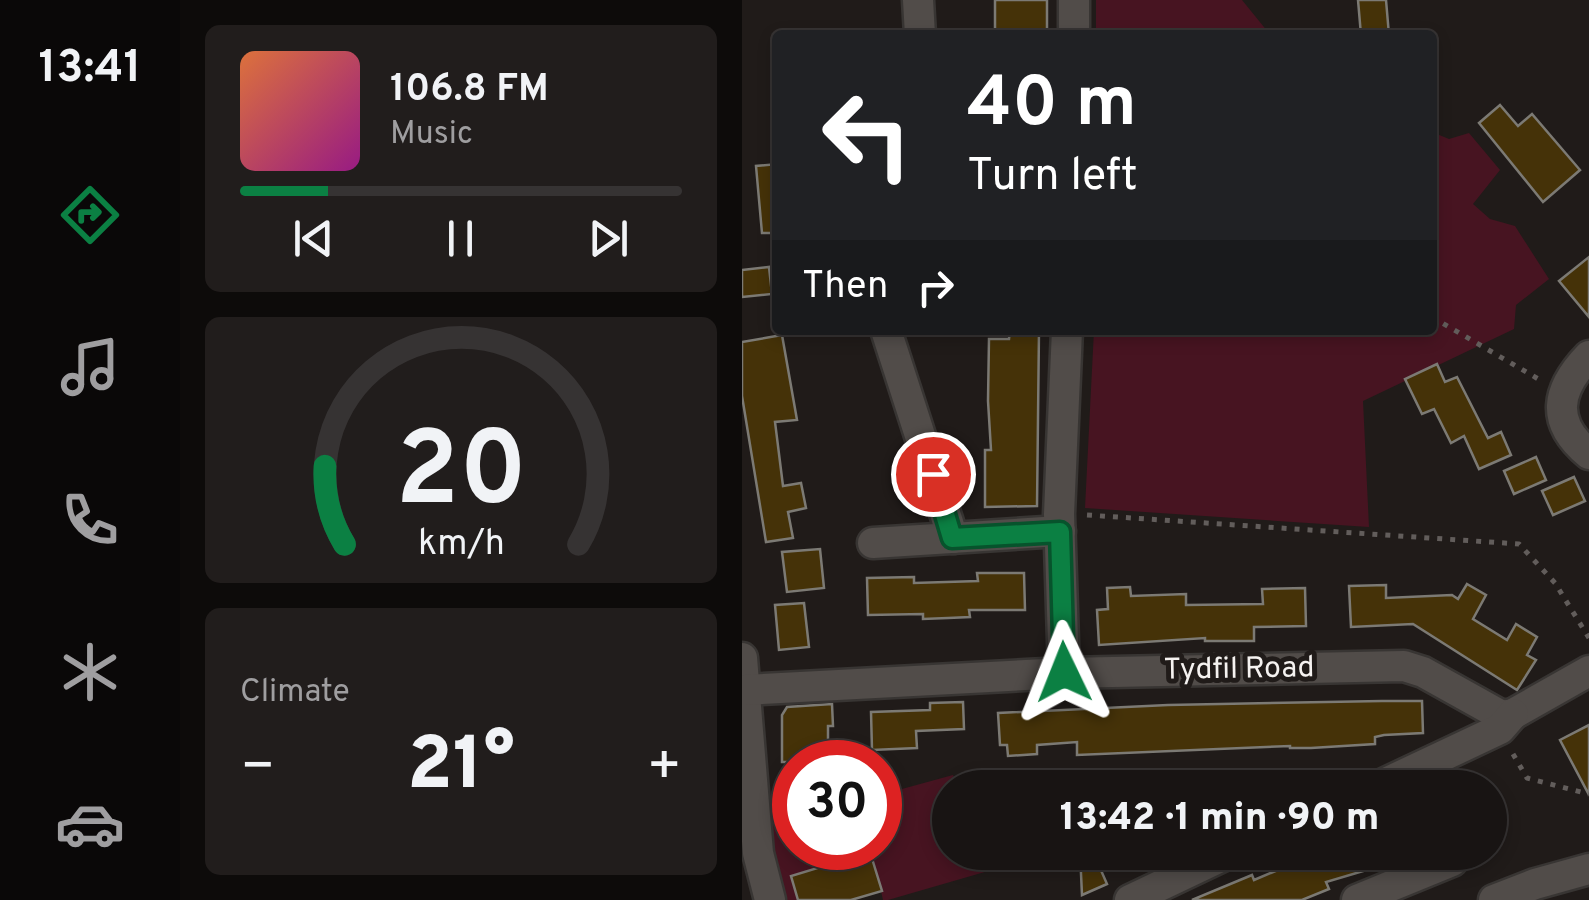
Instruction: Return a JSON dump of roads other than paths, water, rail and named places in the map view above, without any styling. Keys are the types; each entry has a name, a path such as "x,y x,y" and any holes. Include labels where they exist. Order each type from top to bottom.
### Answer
{"street":[{"path":"918,0 920,30"},
{"path":"1074,0 1074,30"},
{"path":"888,335 952,538"},
{"path":"1064,672 1060,523 1067,335"},
{"path":"1588,356 1570,375 1564,394 1563,425 1588,454"},
{"path":"873,544 1060,523"},
{"path":"742,658 750,857 770,900"},
{"name":"Tydfil Road","path":"745,690 1064,672 1404,666 1423,672 1506,721"},
{"path":"1410,770 1506,721 1588,671"},
{"path":"1494,900 1588,869"},
{"path":"1130,900 1193,870"},
{"path":"1357,900 1430,870"}]}
